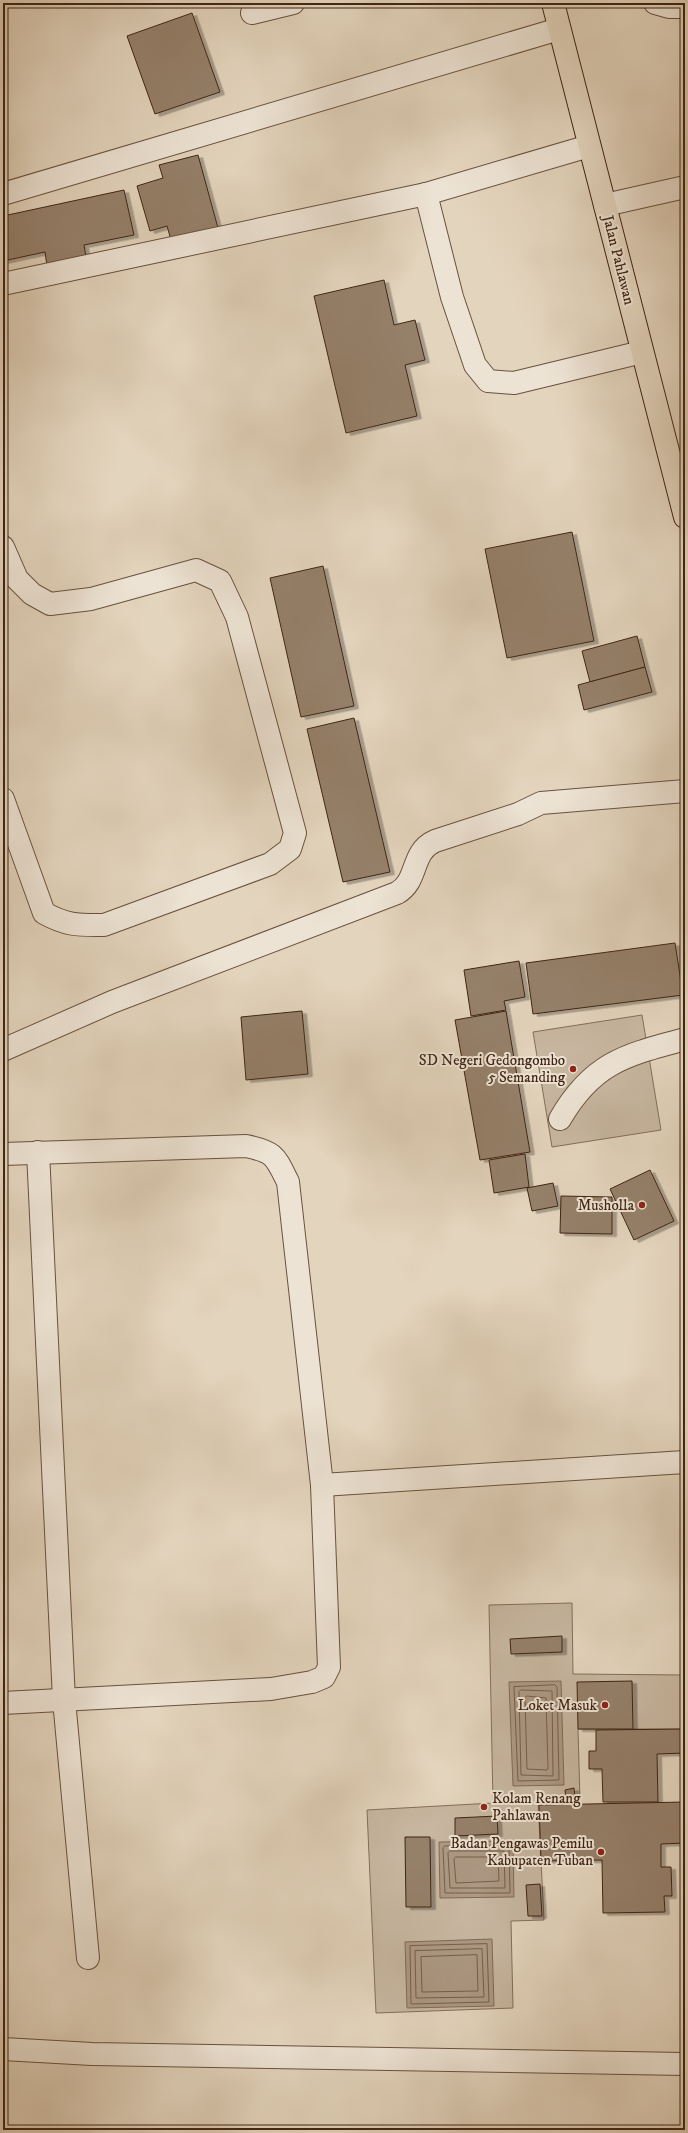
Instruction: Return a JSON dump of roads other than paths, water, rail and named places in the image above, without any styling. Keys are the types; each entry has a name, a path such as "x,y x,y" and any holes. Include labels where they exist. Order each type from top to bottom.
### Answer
{"highway":[{"name":"Jalan Pahlawan","path":"553,3 685,517"}],"street":[{"path":"252,13 293,3"},
{"path":"655,3 669,8 685,8"},
{"path":"3,194 559,29"},
{"path":"3,284 426,194 589,146"},
{"path":"605,206 685,187"},
{"path":"426,194 452,297 475,365 488,381 514,383 642,352"},
{"path":"3,547 17,579 32,594 50,604 91,599 196,570 220,581 237,617 295,833 290,849 270,864 104,925 78,925 61,922 44,913 3,799"},
{"path":"3,1050 112,1002 397,893 408,884 421,852 426,846 435,841 518,814 541,803 685,791"},
{"path":"560,1119 578,1091 603,1068 634,1053 685,1039"},
{"path":"3,1154 246,1146 265,1150 276,1158 288,1182 322,1485 329,1667 324,1677 312,1682 271,1689 3,1703"},
{"path":"38,1152 64,1700 88,1958"},
{"path":"322,1485 685,1462"},
{"path":"3,2049 92,2054 685,2064"}],"water":[{"path":"561,1681 564,1785 513,1786 509,1682"},
{"path":"513,1841 514,1897 440,1898 439,1842"},
{"path":"492,1939 494,2006 407,2008 405,1942"}],"place":[{"name":"SD Negeri Gedongombo 5 Semanding","path":"573,1069"},
{"name":"Musholla","path":"642,1205"},
{"name":"Loket Masuk","path":"605,1705"},
{"name":"Kolam Renang Pahlawan","path":"484,1807"},
{"name":"Badan Pengawas Pemilu Kabupaten Tuban","path":"601,1852"}]}
